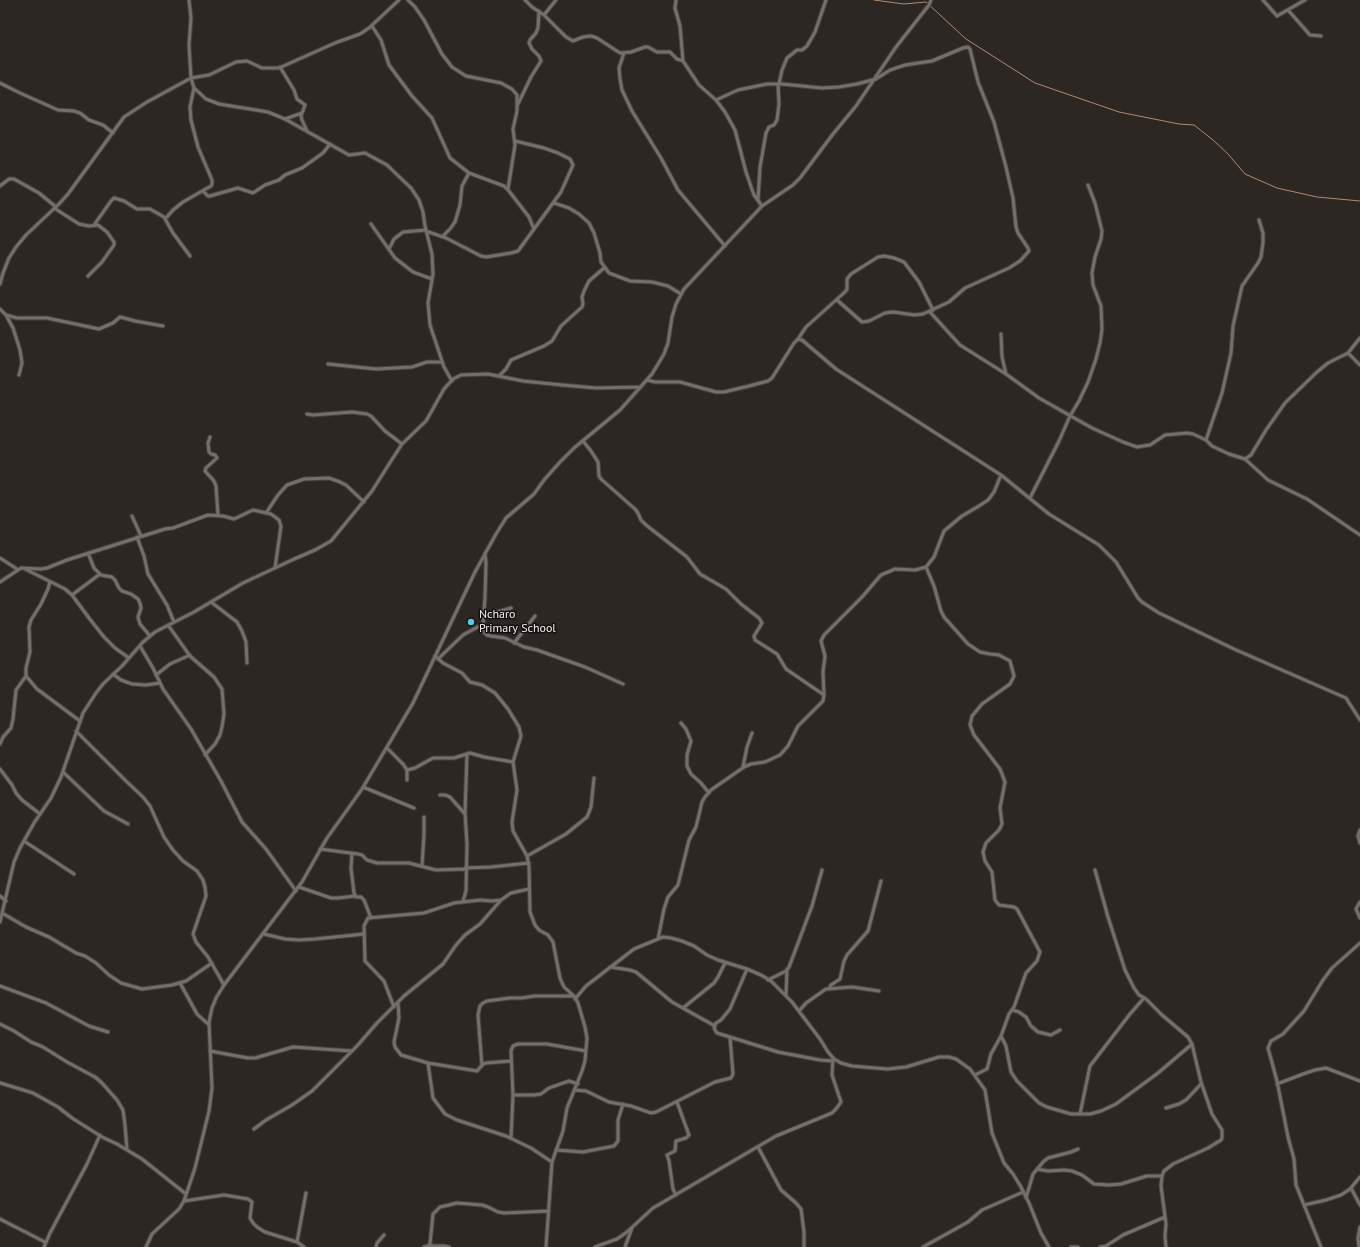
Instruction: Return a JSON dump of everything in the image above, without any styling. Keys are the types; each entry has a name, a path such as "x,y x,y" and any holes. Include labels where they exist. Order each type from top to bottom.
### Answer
{"street":[{"path":"190,0 191,18 189,45 191,78 194,88 206,100 219,104 268,112 285,119 349,155 365,153 387,165 411,188 419,200 423,212 432,254 433,274 428,303 430,325 442,362 452,381"},
{"path":"0,284 7,263 16,247 26,235 55,208 79,180 124,118 147,102 191,78 209,75 240,61 247,61 262,68 280,67 335,43 360,34 372,26 399,0"},
{"path":"408,0 416,8 424,20 442,54 452,67 466,76 501,83 512,89 517,95 517,106 513,129 514,141 508,190"},
{"path":"525,0 544,15 566,37 573,41 591,36 624,54 648,47 657,52 670,52 677,59 683,61"},
{"path":"544,15 556,0"},
{"path":"676,0 675,8 680,26 683,61 699,85 716,100 735,130 746,172 754,195 762,206"},
{"path":"758,200 760,167 766,133 769,127 774,125 777,120 779,104 778,84 782,70 787,58 797,50 802,50 807,46 815,32 826,0"},
{"path":"146,1247 152,1234 179,1209 184,1201 195,1168 209,1111 212,1088 209,1025 212,1008 216,998 224,985 296,891 320,849 363,787 387,748 416,698 434,656 485,553 506,518 534,494 560,462 620,410 641,387 664,354 668,343 672,317 676,304 695,276 762,206 793,185 800,178 876,79 890,57 929,5 931,0"},
{"path":"1264,0 1277,16 1305,0"},
{"path":"1288,10 1310,35 1321,36"},
{"path":"517,106 540,61 539,56 532,49 529,43 538,28 539,12"},
{"path":"372,26 381,40 389,65 412,96 432,118 450,158 469,173 504,186 527,213 534,229"},
{"path":"716,100 738,90 767,84 822,88 839,87 876,79 890,70 905,65 932,61 963,48 968,47 970,49 978,82 994,122 1006,167 1013,198 1016,227 1029,251 1020,261 1009,268 965,288 949,302 931,311 915,315 893,312 884,313 869,322 862,322 837,300"},
{"path":"624,54 619,68 620,79 622,90 632,111 661,158 678,190 725,246"},
{"path":"280,67 294,90 297,99 304,105 302,120 307,132"},
{"path":"0,83 58,110 80,113 89,120 102,125 113,133"},
{"path":"165,220 173,210 183,202 211,186 212,182 198,147 191,120 190,107 194,88"},
{"path":"285,119 302,113"},
{"path":"389,249 394,238 403,232 426,230 443,236 481,256 510,254 518,251 554,203 561,192 573,165 568,157 544,148 514,141"},
{"path":"203,191 208,196 238,188 253,193 265,184 279,180 285,175 302,168 323,153 330,144"},
{"path":"443,236 455,222 460,205 462,186 469,173"},
{"path":"0,186 9,179 14,179 39,194 55,208 79,224 89,226 98,225 107,232 115,243 102,262 88,276"},
{"path":"1030,498 1070,416 1079,401 1093,369 1102,334 1101,306 1092,278 1092,273 1102,231 1096,207 1088,185"},
{"path":"94,225 111,200 114,198 124,201 136,209 150,209 160,214 190,256"},
{"path":"554,203 569,208 579,214 588,223 594,233 601,262 609,273 616,277 630,281 659,283 682,294"},
{"path":"1206,440 1222,393 1231,353 1233,326 1242,286 1262,257 1264,243 1259,220"},
{"path":"371,224 395,258 413,272 432,279"},
{"path":"646,380 655,382 680,382 716,392 724,392 768,381 772,378 806,327 845,292 847,289 847,279 851,274 878,257 884,256 894,258 904,262 920,282 931,311 960,345 1006,374 1039,398 1092,428 1137,447 1150,444 1165,436 1182,433 1193,434 1206,440 1212,446 1229,454 1245,459 1268,480 1307,500 1360,535"},
{"path":"499,376 506,369 511,360 552,341 561,326 582,307 582,297 589,281 604,268"},
{"path":"0,310 17,318 47,318 99,329 113,323 120,317 162,326"},
{"path":"6,314 13,328 20,350 22,363 19,374"},
{"path":"1001,334 1002,357 1006,374"},
{"path":"1245,459 1251,455 1285,403 1328,363 1348,353 1360,338"},
{"path":"798,339 805,341 840,372 1001,476 1049,514 1099,545 1116,562 1142,602 1234,649 1346,698 1360,720"},
{"path":"1348,353 1360,365"},
{"path":"328,364 376,369 412,367 426,362 442,362"},
{"path":"0,922 14,862 24,841 51,798 63,772 76,731 86,706 96,693 155,632 243,583 315,550 331,541 364,502 402,444 426,421 444,389 452,381 461,375 488,374 523,381 581,387 641,387"},
{"path":"307,414 313,415 352,412 367,414 402,444"},
{"path":"210,437 208,448 209,452 217,458 206,468 205,472 212,478 216,486 218,515"},
{"path":"583,441 598,462 599,476 601,479 638,512 641,520 646,525 687,557 700,574 726,590 759,618 762,623 754,636 755,640 777,654 786,668 824,695"},
{"path":"658,939 668,897 678,885 689,840 696,827 702,802 708,793 743,768 751,764 774,759 780,755 788,746 798,726 823,701 823,672 825,656 821,641 824,635 862,597 881,575 895,569 915,570 926,567 934,557 944,531 962,516 988,500 994,492 1001,476"},
{"path":"266,512 278,495 288,485 304,479 329,478 340,482 346,485 364,502"},
{"path":"0,582 17,569 47,568 88,553 165,529 173,528 208,515 218,515 234,519 251,510 266,512 279,520 281,526 275,568"},
{"path":"132,516 148,574 167,605 174,622"},
{"path":"88,553 94,568 100,574 112,577 122,591 132,594 138,599 140,603 138,617 140,624 150,636"},
{"path":"485,553 484,632 487,635 505,638 514,643 584,667 623,684"},
{"path":"0,558 17,569"},
{"path":"926,567 944,617 968,644 985,653 999,654 1010,661 1014,676 1010,684 982,704 972,716 970,725 974,735 1000,769 1005,782 1000,808 1002,824 999,830 986,843 983,852 985,861 992,872 995,900 999,905 1014,907 1017,909 1040,952 1037,961 1026,973 1017,999 1006,1020 1001,1036 991,1054 987,1069 975,1075"},
{"path":"22,568 65,589 72,595 104,637 115,648 129,658"},
{"path":"72,595 100,574"},
{"path":"0,744 13,720 16,690 26,676 26,668 30,652 29,627 31,620 41,604 50,582"},
{"path":"211,602 237,622 242,630 246,642 247,663"},
{"path":"484,616 511,608"},
{"path":"514,643 535,616"},
{"path":"438,659 463,635 484,624"},
{"path":"168,625 190,655 214,677 222,688 224,714 220,735 215,744 205,755"},
{"path":"140,646 160,683 183,720 191,729 242,822 266,849 296,891"},
{"path":"156,675 175,662 190,655"},
{"path":"434,656 462,673 470,682 482,685 493,691 508,709 519,727 521,736 513,762 517,790 513,814 513,831 527,856 529,863 530,912 535,925 539,930 548,935 552,942 560,978 564,987 574,998 585,1027 586,1051 584,1066 567,1108 563,1131 552,1162 546,1247"},
{"path":"113,674 121,680 132,684 146,685 160,683"},
{"path":"26,676 37,689 80,721"},
{"path":"681,723 686,729 691,741 686,766 708,793"},
{"path":"76,731 126,782 143,797 150,806 164,837 173,850 183,861 197,871 203,880 206,896 193,934 196,942 212,963 224,985"},
{"path":"743,768 747,746 752,733"},
{"path":"387,748 407,770 407,780"},
{"path":"407,770 415,768 433,758 454,758 472,753 480,756 513,762"},
{"path":"463,902 466,891 465,869 467,844 465,814 467,754"},
{"path":"0,770 19,796 40,814"},
{"path":"63,772 104,811 128,824"},
{"path":"527,856 566,834 587,817 591,807 594,778"},
{"path":"363,787 414,808"},
{"path":"440,795 450,796 465,814"},
{"path":"422,866 424,817"},
{"path":"1360,830 1358,836 1360,842"},
{"path":"24,841 74,874"},
{"path":"320,849 362,855 367,860 377,862 403,863 436,870 529,863"},
{"path":"352,854 352,878 355,896"},
{"path":"786,995 787,970 812,906 822,870"},
{"path":"1095,870 1125,970 1139,995 1182,1031 1192,1044 1201,1084 1212,1114 1222,1130 1222,1138 1208,1148 1173,1164 1164,1171 1161,1186 1165,1217 1166,1247"},
{"path":"829,989 840,979 847,955 868,932 881,881"},
{"path":"298,887 331,898 355,896 361,898 364,900 371,918"},
{"path":"254,1129 312,1091 398,1002 443,964 465,935 480,924 501,900 511,894 529,889"},
{"path":"0,896 6,901"},
{"path":"394,1006 384,981 365,961 364,926 366,921 371,918 424,913 454,903 501,900"},
{"path":"1360,902 1356,909 1360,918"},
{"path":"2,913 26,927 49,937 84,956 121,982 142,989 180,983 212,963"},
{"path":"264,934 299,940 315,940 364,934"},
{"path":"482,1066 478,1015 480,1006 483,1003 487,1001 534,996 574,998 586,986 634,949 663,937 682,941 694,946 707,955 761,975 786,995 820,1039 833,1060 832,1075 841,1102 832,1113 776,1136 653,1208 633,1228 617,1239 595,1247"},
{"path":"1321,1247 1296,1185 1294,1159 1268,1048 1271,1041 1283,1034 1304,1011 1322,980 1332,968 1360,943"},
{"path":"683,1008 714,982 725,962"},
{"path":"610,967 636,972 672,1002 715,1026"},
{"path":"747,969 730,1009 715,1026 714,1030 717,1033 778,1052 820,1060 833,1060 852,1066 887,1069 906,1066 939,1057 949,1057 964,1064 970,1069 985,1090 992,1133 1004,1163 1013,1174 1023,1192 1041,1233 1050,1247"},
{"path":"768,980 779,976 787,970"},
{"path":"180,983 197,1014 209,1025"},
{"path":"0,986 46,1003 89,1026 108,1032"},
{"path":"799,1011 817,995 829,989 852,986 879,991"},
{"path":"1080,1114 1090,1066 1144,998"},
{"path":"398,1002 399,1018 394,1042 395,1047 401,1055 428,1063 477,1071 486,1063 511,1061"},
{"path":"1012,1010 1026,1017 1031,1026 1038,1032 1051,1035 1060,1030"},
{"path":"0,1024 14,1030 31,1042 43,1047 101,1082 117,1100 123,1110 127,1150"},
{"path":"1001,1036 1006,1046 1011,1072 1017,1081 1039,1103 1071,1114 1090,1114 1102,1111 1116,1104 1192,1044"},
{"path":"575,1090 586,1092 609,1102 622,1104 651,1113 656,1112 715,1082 731,1078 733,1074 730,1037"},
{"path":"511,1138 513,1096 511,1061 513,1046 518,1044 553,1045 586,1051"},
{"path":"210,1050 248,1058 255,1058 293,1047 352,1051"},
{"path":"428,1063 433,1098 445,1114 457,1120 511,1138 543,1155 552,1162"},
{"path":"1277,1084 1302,1074 1326,1068 1360,1081"},
{"path":"513,1096 542,1094 549,1088 570,1081 578,1084"},
{"path":"0,1083 32,1093 58,1108 100,1136 127,1150 168,1179 186,1194"},
{"path":"1166,1108 1172,1108 1186,1100 1201,1084"},
{"path":"676,1195 673,1189 667,1155 675,1151 676,1141 686,1138 689,1135 677,1102"},
{"path":"556,1150 583,1152 614,1146 618,1141 618,1120 622,1104"},
{"path":"44,1247 45,1242 87,1164 100,1136"},
{"path":"758,1147 781,1190 801,1209 804,1247"},
{"path":"1026,1198 1033,1174 1044,1161 1048,1158 1078,1149"},
{"path":"1037,1169 1048,1171 1072,1171 1082,1175 1094,1184 1109,1185 1121,1184 1147,1176 1162,1176"},
{"path":"1304,1204 1326,1200 1341,1195 1351,1188 1360,1177"},
{"path":"1351,1188 1360,1206"},
{"path":"923,1247 968,1222 982,1210 1023,1192"},
{"path":"297,1242 306,1193"},
{"path":"184,1201 224,1194 248,1199 252,1202 250,1218 257,1227 265,1232 297,1242 304,1247"},
{"path":"426,1247 430,1244 433,1214 440,1207 456,1203 482,1205 504,1213 549,1211"},
{"path":"1100,1247 1106,1246 1123,1235 1165,1217"},
{"path":"0,1219 45,1242"},
{"path":"1359,1247 1358,1238 1360,1227"},
{"path":"625,1247 633,1228"},
{"path":"376,1247 377,1243 384,1235"},
{"path":"426,1247 449,1247"},
{"path":"1071,1247 1078,1247"}],"waterway":[{"path":"874,0 904,4 926,2 966,39 1035,83 1119,112 1179,124 1194,125 1228,154 1245,174 1277,188 1317,197 1360,201"}],"place":[{"name":"Ncharo Primary School","path":"471,622"}]}
